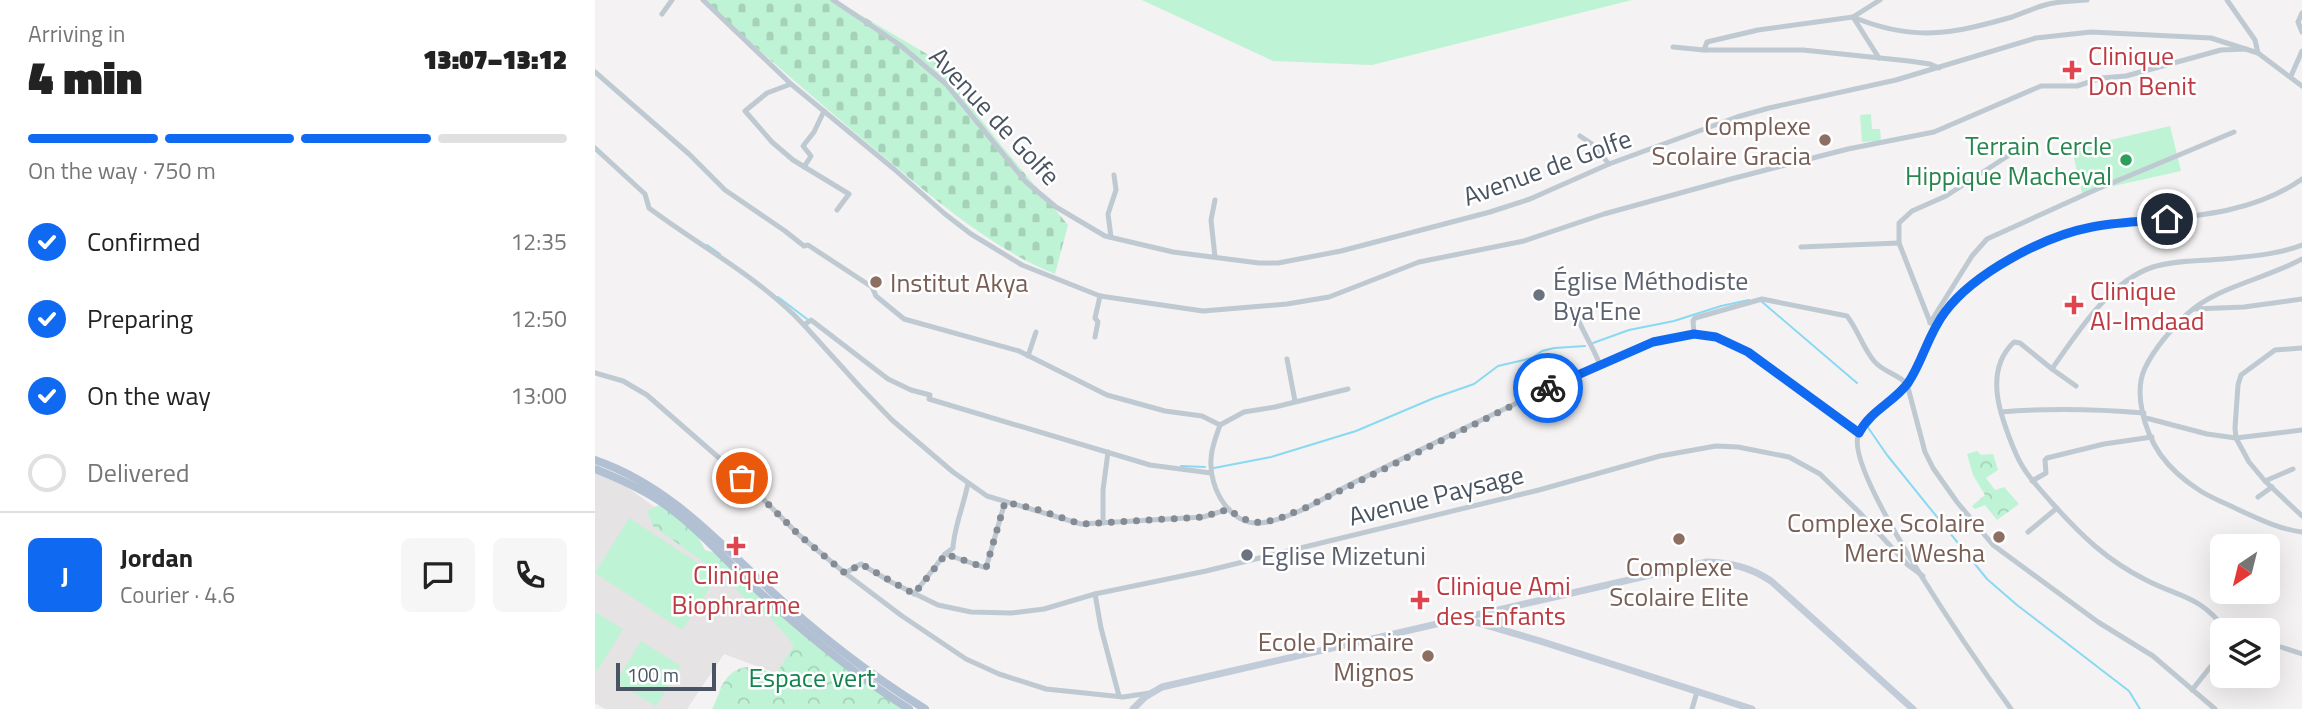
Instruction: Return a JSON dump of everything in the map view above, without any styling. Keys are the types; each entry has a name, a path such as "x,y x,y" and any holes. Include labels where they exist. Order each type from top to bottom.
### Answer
{"main road":[{"path":"595,460 676,513 848,666 909,709"},
{"path":"595,469 615,472"},
{"path":"767,593 853,661 925,709"}],"street":[{"path":"662,14 672,0"},
{"path":"703,0 791,84 959,226 1022,265 1100,296 1203,311 1287,304 1329,297 1419,262 1524,241 1604,214 1731,179 1848,149 1934,132 2041,86 2077,86 2102,78 2126,76 2221,50 2246,49"},
{"name":"Avenue de Golfe","path":"833,0 899,44 946,84 1012,168 1037,193 1079,223 1147,248 1259,263 1278,263 1341,251 1515,204 1609,164 1769,108 1896,80 2036,38 2091,32 2198,35 2258,52 2302,86"},
{"path":"1704,50 1707,42 1740,33 1853,17 1880,0"},
{"path":"1853,17 1878,27 1924,34 1946,34 2052,3 2087,0"},
{"path":"2227,0 2255,40 2258,52"},
{"path":"2302,13 2298,22 2302,32"},
{"path":"1853,17 1879,58"},
{"path":"1673,47 1704,50 1791,50 1930,64 1939,68"},
{"path":"2291,76 2302,51"},
{"path":"595,72 689,154 733,197 804,246 808,245 872,287 876,296 904,318 922,325 976,337 1028,356 1107,395 1165,411 1202,416 1220,425"},
{"path":"791,84 767,93 745,111 772,142 804,167 849,194 837,210"},
{"path":"804,167 811,156 803,146 814,132 824,111"},
{"path":"1930,323 1972,256 1987,239 2234,132"},
{"path":"1580,136 1592,144 1609,164"},
{"path":"595,149 645,194 649,208 747,275 782,303 881,410 968,484 987,496 1081,524 1203,517 1229,509"},
{"path":"1931,332 1930,323 1899,243 1897,227 1905,216 1946,195 2017,150"},
{"path":"1111,237 1108,214 1116,190 1114,175"},
{"path":"2011,709 1984,673 1874,495 1859,458 1859,433 1872,415 1907,384 1931,332 1946,310 1964,292 2001,265 2045,241 2092,227 2243,207 2276,195 2302,179"},
{"path":"1216,200 1211,220 1216,257"},
{"path":"1801,247 1899,243"},
{"path":"2052,369 2085,322 2129,279 2140,273 2174,263 2265,256 2302,245"},
{"path":"2302,259 2212,298 2194,309 2165,338 2145,368 2140,390 2145,415 2160,453 2197,489 2267,523 2302,532"},
{"path":"1095,337 1098,322 1095,318 1100,296"},
{"path":"2194,309 2244,307 2302,299"},
{"path":"1694,334 1695,318 1759,300 1847,316 1874,361 1907,384 1925,452 1933,468 1993,545 2098,622 2153,656 2215,709"},
{"path":"1575,311 1582,332 1595,351 1600,365"},
{"path":"804,325 811,320 888,379 930,395 929,399 1150,465 1211,472"},
{"path":"1028,356 1036,332"},
{"path":"1349,389 1244,412 1220,425 1212,450 1211,472 1220,497 1229,509 1239,518 1259,523 1305,508 1514,403 1653,342 1694,334 1721,338 1748,352 1859,433"},
{"path":"2076,386 2020,343 2014,342 2001,359 1997,371 2001,412 2017,456 2032,481 2084,539 2143,579 2197,602 2215,618"},
{"path":"2302,348 2275,350 2241,375 2238,385 2236,439 2249,462 2265,481 2302,516"},
{"path":"1287,359 1295,401"},
{"path":"595,373 622,381 647,395 742,478 799,535 902,616 966,659 1046,690 1121,696 1150,694"},
{"path":"2001,412 2038,408 2087,409 2145,415 2207,434 2236,439 2302,430"},
{"path":"2032,481 2045,475 2047,458 2103,444 2152,437"},
{"name":"Avenue Paysage","path":"845,573 861,564 937,605 960,610 1011,613 1044,609 1095,594 1330,542 1539,490 1660,456 1716,446 1738,447 1789,457 1820,474 1908,565 1923,576"},
{"path":"1103,523 1103,490 1108,452"},
{"path":"2265,481 2293,469"},
{"path":"914,594 953,548 968,484"},
{"path":"2258,497 2272,487"},
{"path":"946,554 986,568 1005,502"},
{"path":"2028,532 2057,508"},
{"path":"1095,594 1101,628 1121,696 1133,709 1162,687 1698,563 1737,564 1771,581 1913,709"},
{"path":"1500,609 1500,629"},
{"path":"1461,618 1752,709"},
{"path":"2281,647 2302,654"},
{"path":"2192,690 2210,667"},
{"path":"1692,709 1697,692"}],"shaded area":[{"path":"595,472 617,480 663,513 803,640 780,671 773,672 724,654 687,709 605,709 595,703"}],"green space":[{"path":"703,0 835,0 932,57 1068,225 1055,274 1010,252 947,208 818,101"},
{"path":"1142,0 1632,0 1372,65 1273,61"},
{"path":"1871,114 1872,129 1880,129 1881,141 1862,142 1860,115"},
{"name":"Terrain Cercle Hippique Macheval","path":"2170,126 2181,171 2082,193 2072,149"},
{"path":"1977,451 1981,455 1993,454 1998,470 1986,478 1995,490 2004,487 2019,504 1997,520 1985,505 1975,509 1972,506 1985,495 1973,475 1967,454"},
{"name":"Espace vert","path":"663,503 694,529 705,550 723,555 778,608 909,709 712,709 724,682 735,671 754,667 775,676 794,645 768,615 753,608 725,577 653,526 647,511"},
{"path":"629,518 718,576 682,630 595,573"},
{"path":"595,612 623,629 598,670 595,668"},
{"path":"641,641 681,666 656,706 616,682"}],"waterway":[{"path":"707,245 720,254"},
{"path":"778,297 807,319"},
{"path":"1593,343 1629,330 1674,321 1749,300"},
{"path":"1761,301 1857,383"},
{"path":"1214,468 1271,457 1356,431 1474,384 1498,366 1532,358 1542,351 1554,348 1585,346"},
{"path":"1867,426 1887,455 1987,579 2129,691 2140,709"},
{"path":"1181,466 1205,467"}],"way so far":[{"path":"742,478 799,535 845,573 861,564 914,594 946,554 986,568 1005,502 1081,524 1203,517 1229,509 1248,522 1271,521 1305,508 1548,388"}],"place":[{"name":"Clinique Don Benit","path":"2072,70"},
{"name":"Complexe Scolaire Gracia","path":"1825,140"},
{"name":"Terrain Cercle Hippique Macheval","path":"2126,160"},
{"name":"Institut Akya","path":"876,282"},
{"name":"Église Méthodiste Bya'Ene","path":"1539,295"},
{"name":"Clinique Al-Imdaad","path":"2074,305"},
{"name":"Complexe Scolaire Merci Wesha","path":"1999,537"},
{"name":"Complexe Scolaire Elite","path":"1679,539"},
{"name":"Clinique Biophrarme","path":"736,546"},
{"name":"Eglise Mizetuni","path":"1247,555"},
{"name":"Clinique Ami des Enfants","path":"1420,600"},
{"name":"Ecole Primaire Mignos","path":"1428,656"}],"route":[{"path":"1548,388 1653,342 1694,334 1716,337 1748,352 1859,433 1872,415 1907,384 1931,332 1946,310 1980,279 2045,241 2073,231 2167,219"}]}
